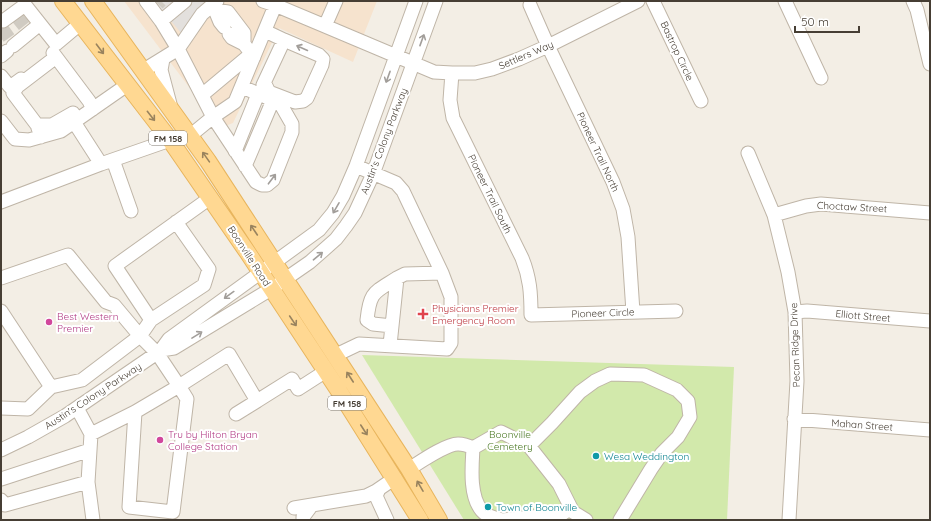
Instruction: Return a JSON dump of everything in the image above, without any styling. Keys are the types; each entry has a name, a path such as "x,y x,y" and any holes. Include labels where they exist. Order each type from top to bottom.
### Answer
{"main road":[{"name":"Boonville Road","path":"64,1 170,140 210,198 326,371 395,478 420,520"},
{"name":"Boonville Road","path":"94,1 171,107 276,262 440,520"},
{"path":"127,85 144,70"},
{"path":"395,478 409,469"}],"street":[{"path":"161,21 185,1"},
{"path":"191,1 228,12 244,33 250,52 244,82 235,102 213,117 191,136"},
{"path":"325,26 336,1"},
{"name":"Austin's Colony Parkway","path":"159,352 174,348 271,289 310,262 336,239 355,213 373,174 405,60 416,1"},
{"name":"Austin's Colony Parkway","path":"1,450 28,437 78,408 159,352 169,339 319,230 343,196 405,60 436,1"},
{"name":"Settlers Way","path":"272,2 434,72 452,73 475,72 492,69 519,59 638,1"},
{"name":"Bastrop Circle","path":"653,1 701,101"},
{"path":"785,1 821,78"},
{"path":"913,1 917,10 930,64"},
{"path":"202,95 250,52 265,31 272,2"},
{"path":"11,31 25,5 40,24 55,51 91,105"},
{"path":"152,5 178,49 213,117 256,182 262,185 267,185 273,180 293,129 292,124 280,103 273,100 262,88"},
{"name":"Pioneer Trail North","path":"530,5 613,182 623,209 628,237 633,312"},
{"path":"144,70 178,49 211,8"},
{"path":"211,8 232,38 250,52"},
{"path":"39,131 13,93 18,86 55,51 81,23"},
{"path":"11,31 40,24"},
{"path":"244,82 262,88 273,86 295,95 300,95 304,91 319,55 265,31"},
{"path":"235,151 284,40"},
{"path":"2,80 10,88 55,51"},
{"path":"163,59 161,70 171,107"},
{"name":"Pioneer Trail South","path":"452,73 450,100 453,118 522,258 528,274 531,290 531,315"},
{"path":"1,121 15,138 30,140 39,131 127,85"},
{"path":"245,166 273,100"},
{"path":"39,131 61,131 74,122 91,105"},
{"path":"74,122 107,162 131,211"},
{"path":"1,202 170,140"},
{"name":"Pecan Ridge Drive","path":"748,153 774,215 788,272 795,312 797,381 789,520"},
{"path":"336,355 359,344 447,349 451,343 451,297 442,273 403,191 396,183 356,166"},
{"path":"151,320 115,266 210,198"},
{"name":"Choctaw Street","path":"774,215 806,206 821,204 930,212"},
{"path":"1,408 28,409 51,387 82,380 140,336 151,320 204,285 209,269 176,222"},
{"path":"1,278 68,255 106,302 114,305 140,336 159,352 186,398 173,512 129,507 135,412"},
{"path":"392,326 373,324 367,320 368,304 373,294 405,274 442,273"},
{"path":"390,345 397,278"},
{"path":"1,311 51,387"},
{"name":"Pioneer Circle","path":"531,315 676,311"},
{"name":"Elliott Street","path":"795,312 807,311 930,321"},
{"path":"91,434 135,412 229,354 257,401"},
{"path":"236,414 292,379 298,389 326,371"},
{"path":"529,446 580,392 595,381 610,374 644,374 677,390 688,401 690,417 678,437 662,453 651,469 620,520"},
{"path":"78,408 91,434 88,482 93,520"},
{"name":"Mahan Street","path":"794,419 930,430"},
{"path":"473,448 501,432 529,446 560,484 573,512 586,520"},
{"path":"409,469 439,451 457,443 473,448"},
{"path":"473,448 472,473 476,502 482,511 492,517 502,520 562,514 571,508"},
{"path":"1,479 90,450"},
{"path":"294,508 366,496 395,478"},
{"path":"1,500 5,505 88,482"},
{"path":"379,489 376,496 387,520"},
{"path":"303,520 312,505"}],"shaded area":[{"path":"124,1 377,1 353,62 279,28 233,123 220,128"},
{"path":"154,1 222,1 182,34"}],"green space":[{"name":"Boonville Cemetery","path":"362,355 734,367 727,520 464,520"}],"tunnel":[{"path":"158,4 161,1"},
{"path":"16,16 24,26"},
{"path":"2,28 9,38"}],"place":[{"name":"Physicians Premier Emergency Room","path":"423,314"},
{"name":"Best Western Premier","path":"49,322"},
{"name":"Tru by Hilton Bryan College Station","path":"160,440"},
{"name":"Wesa Weddington","path":"596,456"},
{"name":"Town of Boonville","path":"488,507"}]}
